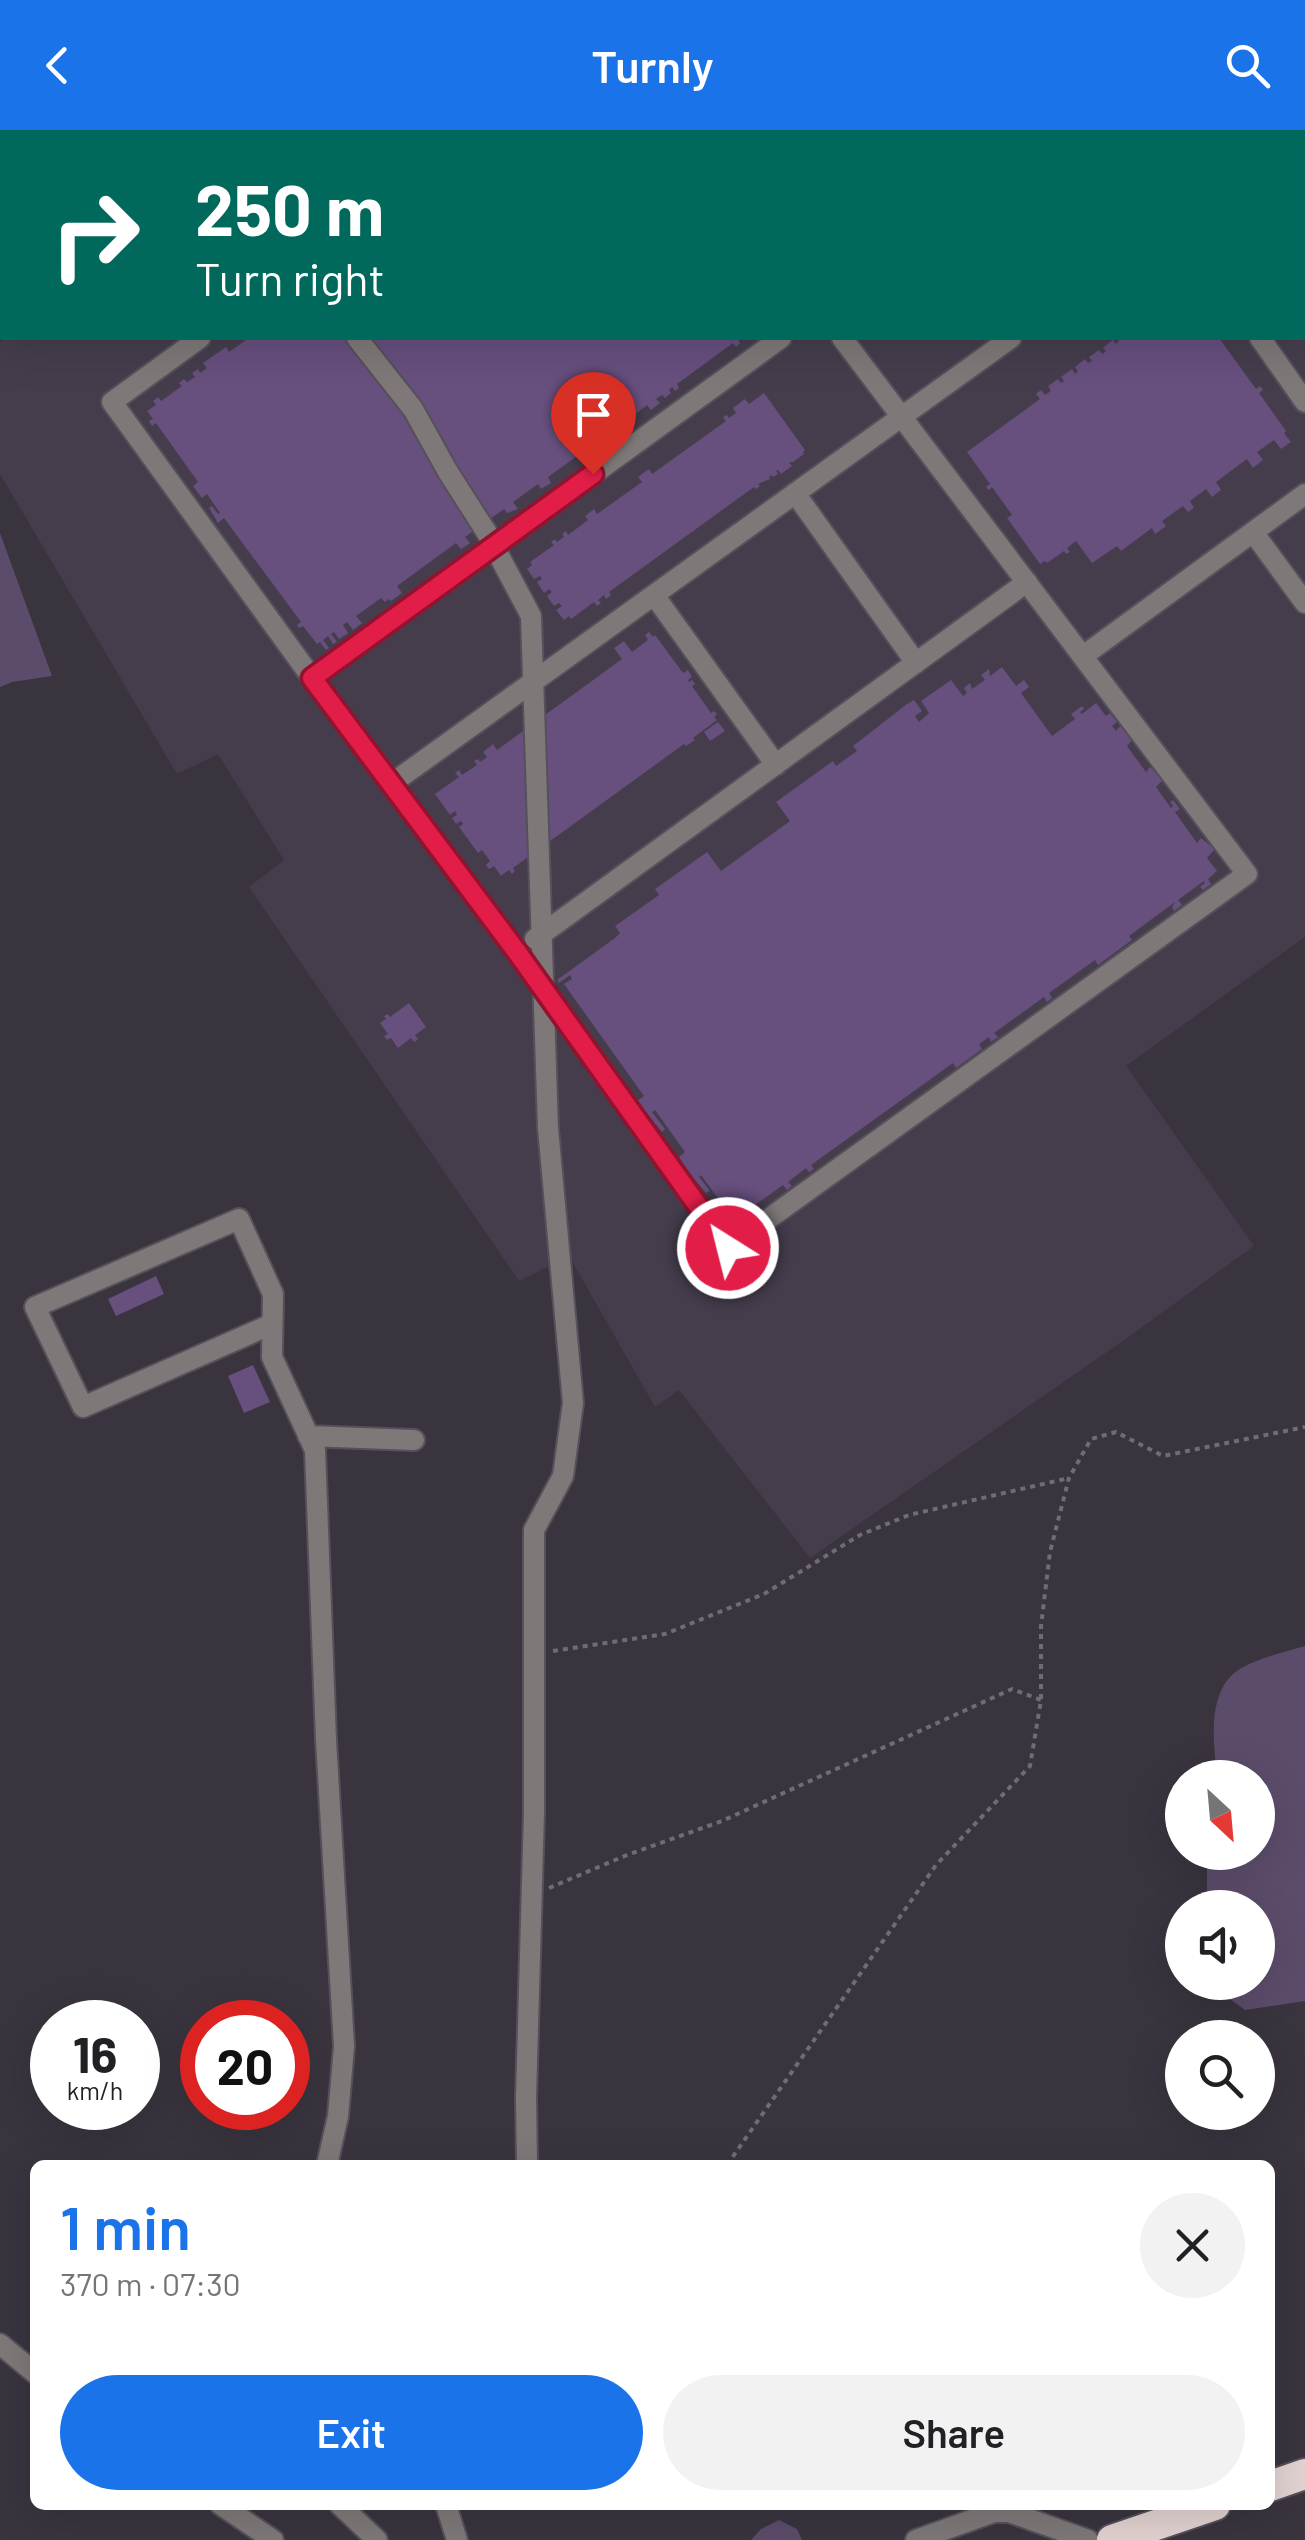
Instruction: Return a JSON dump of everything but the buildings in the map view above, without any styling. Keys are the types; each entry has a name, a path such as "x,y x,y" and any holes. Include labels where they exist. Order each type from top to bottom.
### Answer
{"highway":[{"path":"1275,2484 1305,2474"},
{"path":"1112,2540 1200,2510"}],"street":[{"path":"197,340 112,402 517,952 728,1248 1247,874 844,340"},
{"path":"358,340 413,409 531,616 548,1128 573,1403 563,1476 534,1530 527,2160"},
{"path":"312,678 778,340"},
{"path":"391,784 1008,340"},
{"path":"1261,340 1305,402"},
{"path":"796,494 916,663"},
{"path":"1083,656 1305,494"},
{"path":"1253,532 1305,603"},
{"path":"517,952 1027,582"},
{"path":"654,596 776,764"},
{"path":"272,1324 83,1407 35,1307 239,1219 273,1294 272,1357 315,1450 326,1740 344,2046 338,2116 328,2160"},
{"path":"308,1436 414,1440"},
{"path":"0,2344 30,2369"},
{"path":"228,2510 273,2540"},
{"path":"345,2510 376,2540"},
{"path":"448,2510 457,2540"},
{"path":"916,2540 994,2512 1009,2512 1088,2540"}],"path":[{"path":"730,2160 936,1865 1030,1766 1041,1700 1041,1626 1050,1552 1069,1478 1091,1439 1116,1432 1163,1456 1305,1426"},
{"path":"534,1654 665,1634 764,1594 860,1536 910,1514 1069,1478"},
{"path":"532,1896 722,1820 1012,1690 1041,1700"}],"shaded area":[{"path":"1305,340 1305,937 1126,1066 1254,1246 810,1558 679,1390 655,1407 569,1256 519,1281 249,887 284,860 218,754 177,774 0,474 0,342"},
{"path":"0,533 52,676 0,687"},
{"path":"1305,1646 1305,2001 1245,2010 1231,2000 1275,2000 1275,1890 1207,1890 1207,1870 1275,1870 1275,1760 1216,1760 1214,1735 1220,1692 1237,1671"},
{"path":"779,2520 797,2529 802,2540 751,2540 761,2529"}],"route":[{"path":"593,474 312,678 517,952 728,1248"}]}
